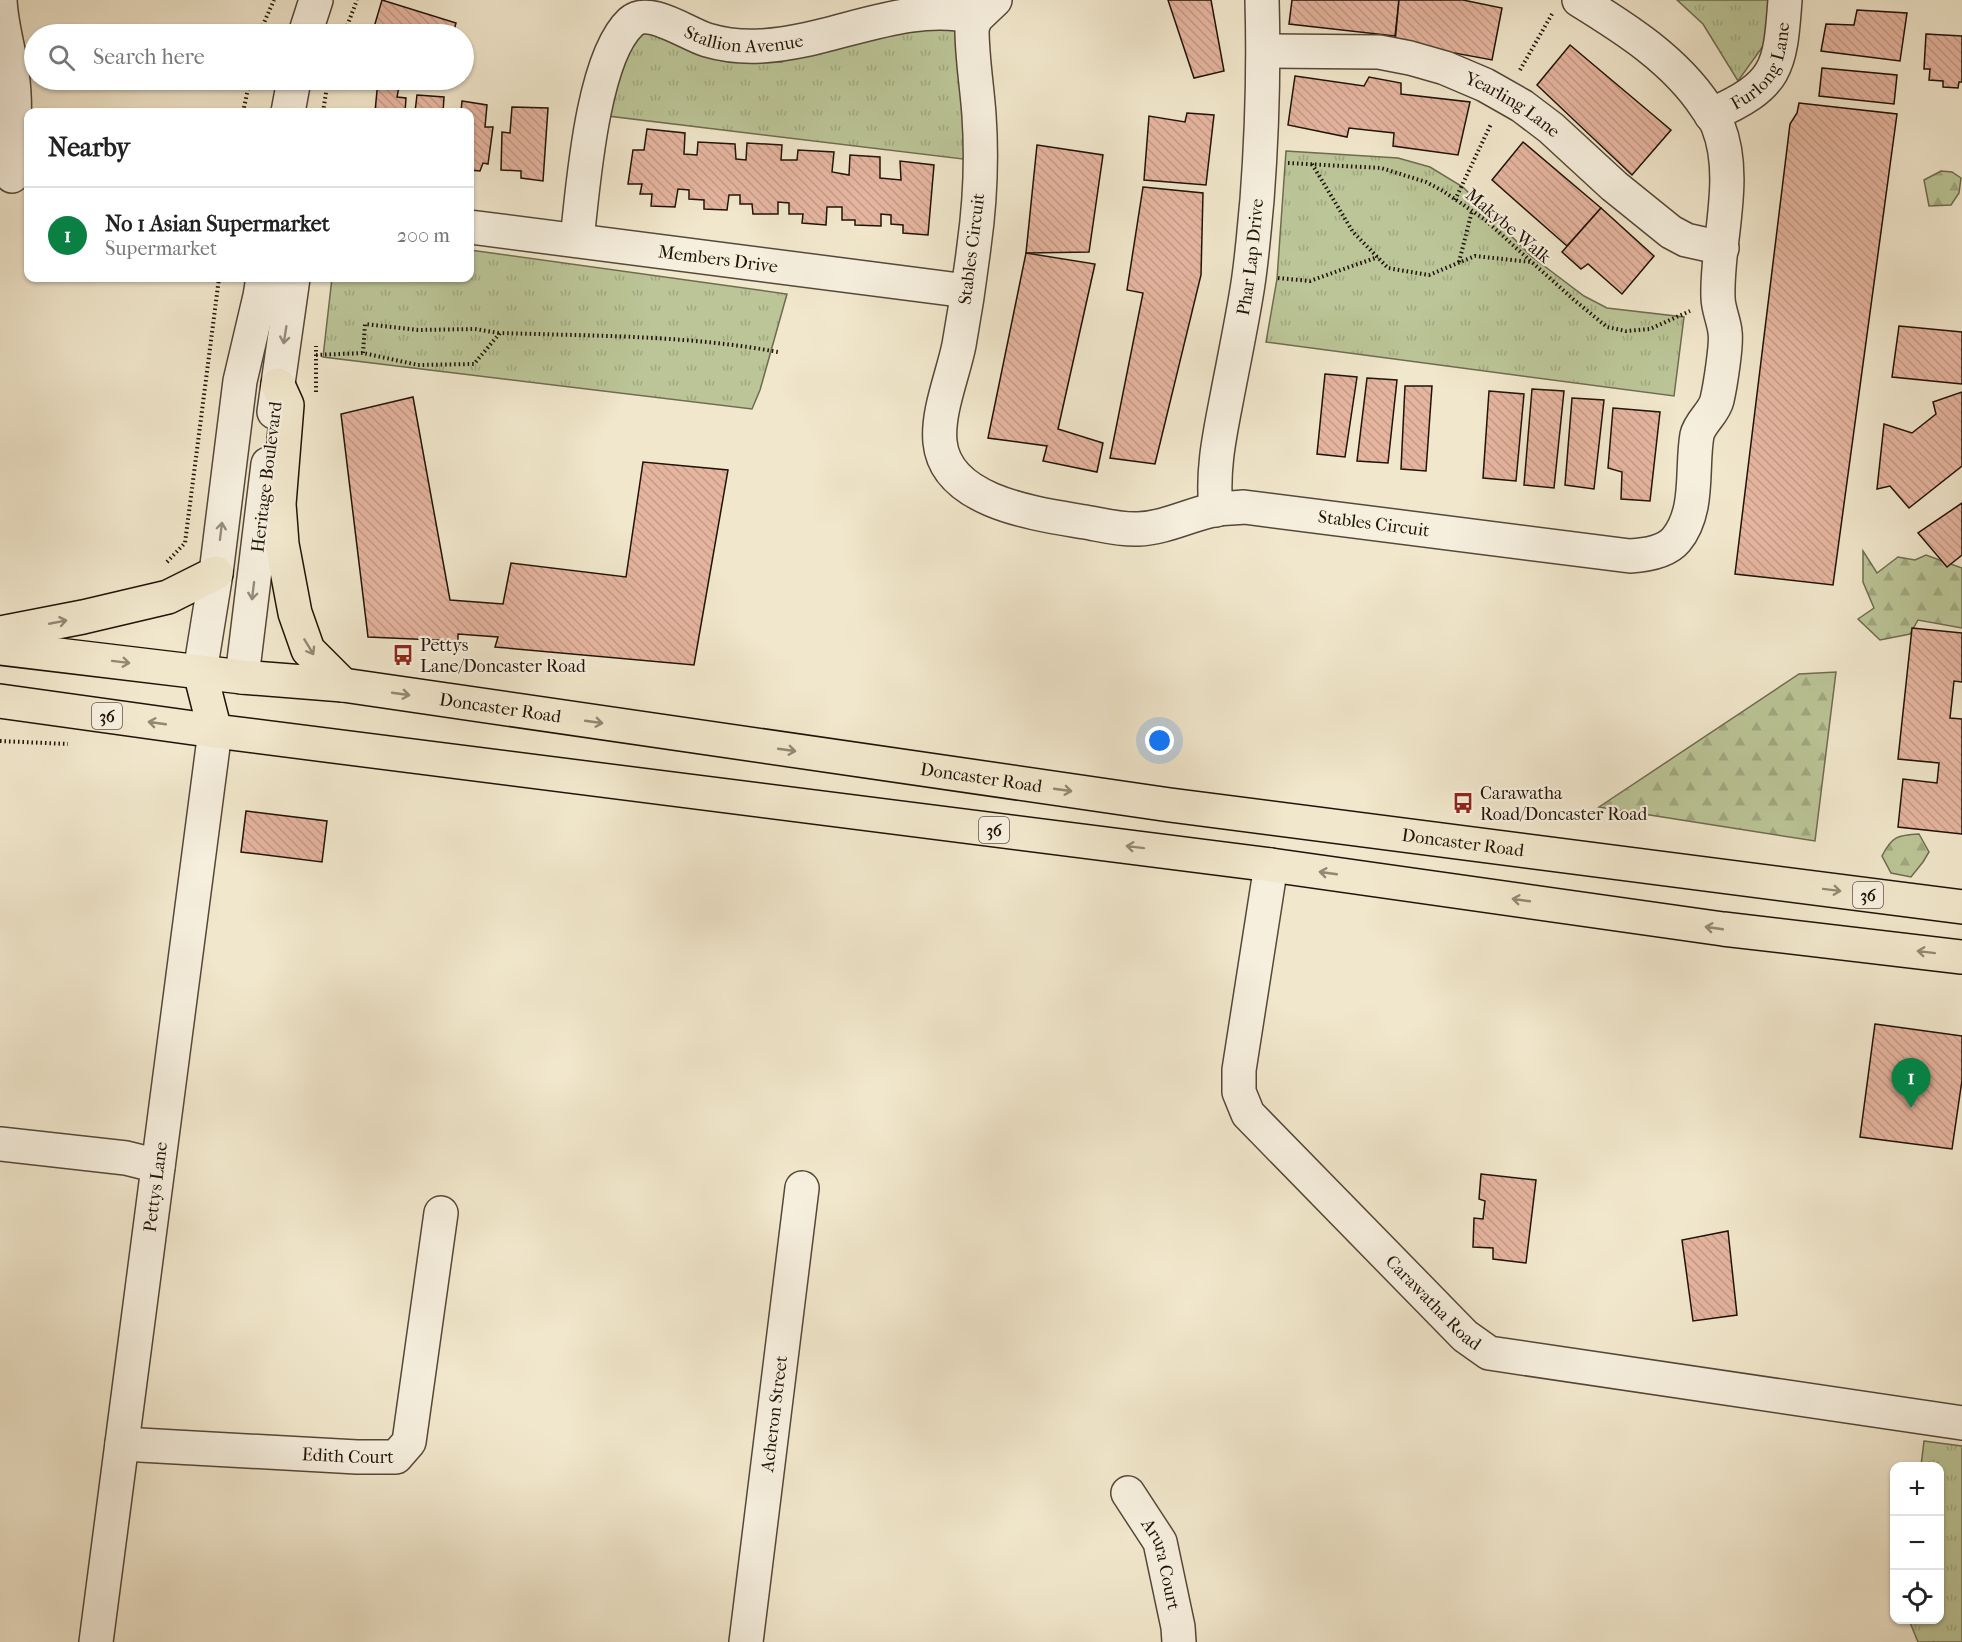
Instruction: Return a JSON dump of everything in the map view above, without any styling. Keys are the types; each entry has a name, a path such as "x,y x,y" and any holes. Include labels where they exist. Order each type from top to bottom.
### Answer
{"main road":[{"path":"278,385 287,405 279,504 282,543 296,613 308,650 343,685"},
{"path":"0,633 168,597 216,573"},
{"name":"Doncaster Road","path":"0,648 242,677 343,685 1170,805 1962,907"},
{"path":"200,672 215,731"},
{"path":"215,731 242,677"},
{"name":"36","path":"0,701 215,731 1270,865 1723,929 1962,957"},
{"path":"1270,865 1278,818"}],"street":[{"path":"0,0 5,43 12,73 14,176"},
{"path":"308,24 316,0"},
{"name":"Phar Lap Drive","path":"1216,510 1214,490 1216,452 1249,276 1261,161 1264,51 1262,0"},
{"name":"Stables Circuit","path":"986,8 972,29 981,155 980,201 959,344 941,419 940,434 940,445 946,462 962,482 1002,504 1033,513 1137,530 1180,521 1216,510 1244,507 1630,556 1643,555 1661,550 1675,541 1685,526 1691,505 1698,432 1717,402 1726,334 1717,298 1727,193 1726,156 1718,126 1699,96 1678,73 1623,26 1579,0"},
{"name":"Furlong Lane","path":"1711,115 1740,102 1760,87 1768,77 1780,52 1785,0"},
{"name":"Stallion Avenue","path":"577,240 589,143 600,86 618,40 634,20 642,17 655,18 709,40 747,46 764,46 787,42 878,14 915,6 986,8"},
{"name":"Yearling Lane","path":"1264,51 1379,52 1410,57 1445,68 1485,85 1522,106 1551,128 1614,186 1671,232 1701,245 1722,248"},
{"path":"289,108 292,90"},
{"name":"Members Drive","path":"474,227 967,291"},
{"path":"200,672 216,573 240,381 262,282"},
{"name":"Heritage Boulevard","path":"242,677 292,282"},
{"name":"Pettys Lane","path":"96,1642 215,731"},
{"name":"Carawatha Road","path":"1270,865 1239,1070 1239,1092 1248,1114 1466,1336 1489,1353 1500,1355 1962,1423"},
{"path":"0,1144 126,1158 158,1166"},
{"name":"Acheron Street","path":"746,1642 802,1188"},
{"name":"Edith Court","path":"122,1444 357,1458 396,1456 409,1442 441,1213"},
{"name":"Arura Court","path":"1128,1493 1160,1542 1178,1627 1179,1642"}],"path":[{"path":"264,24 274,0"},
{"path":"348,24 357,0"},
{"path":"244,108 248,90"},
{"path":"324,108 326,90"},
{"name":"Makybe Walk","path":"1261,161 1381,168 1426,182 1484,219 1607,327 1626,331 1650,329 1717,298"},
{"path":"1312,164 1353,232 1388,268 1429,275 1475,256 1531,262"},
{"path":"1459,262 1472,211"},
{"path":"1249,276 1310,281 1378,257"},
{"path":"168,597 155,575 185,543 218,282"},
{"path":"363,353 365,324 418,330 475,329 500,333 692,340 734,344 778,352"},
{"path":"316,355 363,353 418,365 474,364 500,333"}],"green space":[{"path":"1677,0 1771,0 1766,42 1738,81 1703,24"},
{"path":"900,19 957,31 971,160 608,116 630,45 642,31 728,61 782,62 798,48"},
{"path":"1286,151 1398,158 1430,167 1463,187 1531,256 1584,296 1607,308 1684,317 1674,396 1266,342 1277,279"},
{"path":"1941,171 1952,172 1961,178 1959,193 1951,205 1929,206 1924,180"},
{"path":"474,251 787,294 760,390 752,409 323,357 332,282 474,282"},
{"path":"1863,551 1877,573 1898,557 1915,560 1926,555 1962,568 1962,628 1918,620 1910,634 1880,640 1858,619 1874,608 1863,582"},
{"path":"1836,672 1815,841 1599,807 1799,674"},
{"path":"1919,834 1929,852 1923,862 1911,877 1891,873 1882,856 1889,844 1901,836"},
{"path":"1924,1441 1962,1446 1962,1642 1918,1642 1911,1624 1944,1624 1944,1462 1921,1462"}],"building":[{"path":"382,0 456,23 456,24 375,24"},
{"path":"1168,0 1211,0 1224,71 1194,78"},
{"path":"1292,0 1399,0 1395,36 1289,24"},
{"path":"1399,0 1463,0 1502,8 1492,60 1395,42"},
{"path":"1857,10 1907,13 1900,61 1821,51 1826,24 1854,25"},
{"path":"1926,34 1962,36 1962,82 1959,82 1958,88 1943,87 1943,81 1929,80 1930,69 1924,69"},
{"path":"1570,45 1671,130 1632,175 1537,85"},
{"path":"1822,68 1897,75 1894,104 1819,96"},
{"path":"1295,76 1364,86 1369,77 1401,83 1401,94 1470,102 1458,155 1393,146 1394,133 1349,128 1347,137 1288,125"},
{"path":"377,90 398,90 397,97 406,98 405,108 375,108"},
{"path":"417,95 444,97 443,108 415,108"},
{"path":"462,101 487,105 485,127 493,127 488,164 483,163 480,171 474,170 474,108 461,108"},
{"path":"1799,103 1897,114 1833,585 1735,574 1790,124 1797,113"},
{"path":"512,107 548,108 543,181 521,178 521,171 501,170 502,132 510,133"},
{"path":"1187,113 1214,115 1206,185 1144,180 1149,116 1185,122"},
{"path":"647,129 685,133 684,154 697,155 698,142 735,144 736,159 746,160 747,143 782,145 781,160 797,160 798,150 834,152 832,172 849,175 850,155 880,157 880,178 901,180 900,161 934,165 928,235 903,233 903,225 891,224 891,215 881,214 881,226 855,225 855,220 842,220 842,207 827,207 826,225 802,223 803,214 789,214 789,203 778,202 778,214 753,214 752,204 740,204 740,195 729,195 727,210 704,209 704,200 689,199 689,190 678,189 675,207 651,206 652,194 640,194 642,184 628,184 633,150 644,150"},
{"path":"1523,142 1601,208 1567,246 1492,180"},
{"path":"1037,145 1103,155 1089,252 1026,253"},
{"path":"1143,187 1203,193 1201,275 1155,464 1110,458 1143,293 1127,290"},
{"path":"1601,208 1654,256 1622,294 1588,264 1581,269 1562,252"},
{"path":"1026,253 1095,264 1058,429 1103,443 1097,472 1043,461 1047,446 988,438"},
{"path":"1899,326 1962,332 1962,384 1892,377"},
{"path":"1325,374 1357,377 1345,457 1317,454"},
{"path":"1367,378 1397,380 1388,463 1357,461"},
{"path":"1405,386 1432,386 1426,471 1401,469"},
{"path":"1532,389 1564,391 1554,488 1524,485"},
{"path":"1489,391 1524,394 1516,481 1483,478"},
{"path":"1962,392 1962,466 1909,508 1890,486 1877,489 1884,424 1912,433 1936,414 1933,402"},
{"path":"413,397 450,600 503,604 511,563 626,577 643,462 728,470 694,665 495,647 498,637 458,634 458,641 368,637 341,414"},
{"path":"1572,398 1604,400 1594,489 1565,485"},
{"path":"1613,408 1660,412 1650,501 1621,499 1622,472 1608,468"},
{"path":"1962,503 1962,555 1947,567 1918,533"},
{"path":"1912,628 1962,633 1962,682 1954,681 1950,718 1962,719 1962,834 1898,827 1903,779 1937,783 1939,763 1898,759"},
{"path":"246,811 327,821 322,862 241,852"},
{"path":"1875,1024 1962,1036 1962,1080 1952,1149 1860,1137"},
{"path":"1481,1174 1536,1180 1526,1263 1493,1259 1493,1248 1473,1247 1474,1218 1483,1219 1485,1201 1479,1199"},
{"path":"1728,1231 1737,1315 1693,1321 1682,1240"}],"place":[{"name":"Pettys Lane/Doncaster Road","path":"403,655"},
{"name":"Carawatha Road/Doncaster Road","path":"1463,803"},
{"name":"No 1 Asian Supermarket","path":"1911,1108"}]}
